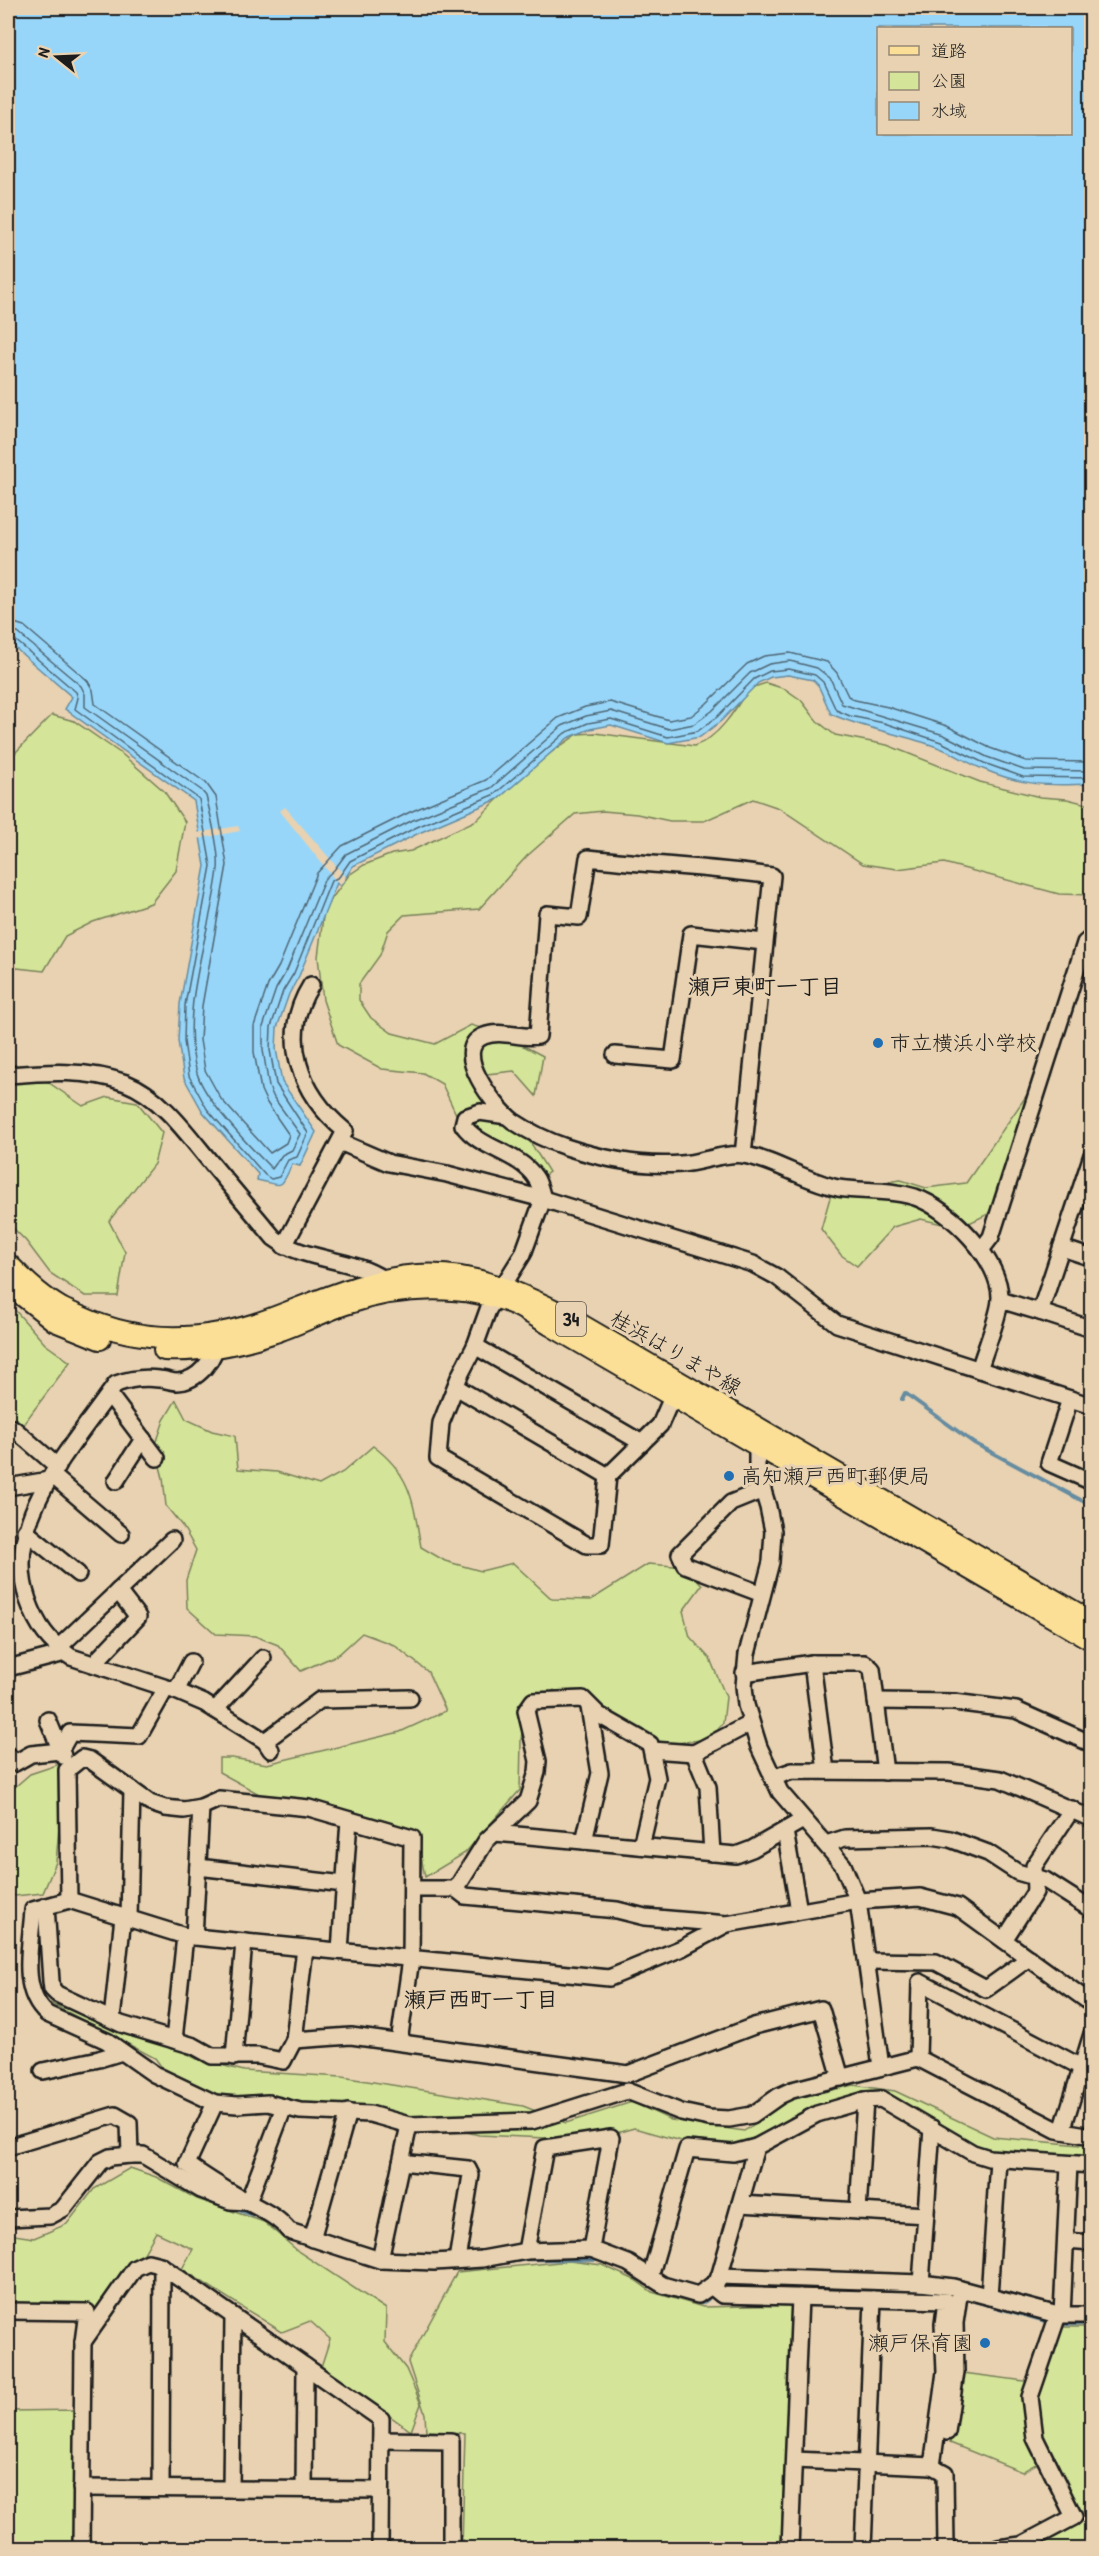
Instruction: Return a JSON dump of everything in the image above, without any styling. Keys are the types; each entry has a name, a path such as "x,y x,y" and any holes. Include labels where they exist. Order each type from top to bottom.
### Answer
{"main road":[{"name":"桂浜はりまや線","path":"8,1264 58,1307 96,1324 132,1334 216,1341 273,1333 349,1303 391,1293 458,1290 498,1292"},
{"name":"桂浜はりまや線","path":"8,1284 55,1321 94,1337 131,1347 191,1351 345,1290 383,1279 420,1275 460,1276 564,1315 676,1390 1092,1622"},
{"name":"桂浜はりまや線","path":"758,1437 1092,1640"}],"street":[{"path":"743,1155 772,876 588,858 579,917 547,914 538,1036 492,1034 475,1042 471,1051 478,1078 493,1103 528,1130 563,1146 623,1162 649,1165 683,1164 743,1155 838,1188 883,1190 916,1198 946,1213 981,1250 993,1270 1000,1300 979,1370"},
{"path":"615,1055 673,1060 691,934 764,942"},
{"path":"981,1250 991,1237 1085,943 1092,937"},
{"path":"284,1246 345,1131 328,1117 303,1080 294,1045 301,1001 311,985"},
{"path":"8,1075 52,1072 99,1077 126,1083 145,1093 175,1120 274,1238 284,1246 294,1251 369,1269 383,1279"},
{"path":"507,1116 480,1112 465,1117 463,1125 471,1135 520,1163 535,1176 543,1199 523,1254 498,1292 456,1386 441,1423 438,1458 587,1545 601,1545 608,1476 660,1425 676,1390"},
{"path":"340,1142 389,1163 447,1174 543,1199 753,1264 777,1277 837,1324 1092,1406"},
{"path":"1040,1312 1089,1172 1092,1155"},
{"path":"1062,1248 1092,1258"},
{"path":"1000,1300 1092,1329"},
{"path":"216,1341 206,1367 188,1380 176,1382 156,1378 126,1380 116,1384 53,1474 32,1509 22,1546 22,1576 34,1619 45,1637 71,1657 171,1690 215,1710 268,1745 320,1700 410,1698"},
{"path":"475,1346 642,1443"},
{"path":"456,1386 608,1476"},
{"path":"109,1394 158,1458"},
{"path":"1070,1399 1049,1463 1092,1482"},
{"path":"13,1428 53,1474 121,1534"},
{"path":"758,1437 757,1471 773,1531 771,1562 744,1673 744,1686 751,1723 772,1778 780,1792 843,1865 858,1901 881,2067"},
{"path":"116,1481 143,1438"},
{"path":"8,1487 53,1474"},
{"path":"762,1594 685,1565 680,1554 731,1503 763,1490"},
{"path":"25,1530 78,1574"},
{"path":"8,1668 61,1651 172,1539"},
{"path":"100,1657 138,1617 118,1591"},
{"path":"215,1710 263,1658"},
{"path":"60,1751 70,1733 139,1736 191,1662"},
{"path":"744,1673 812,1663 865,1663 872,1669 885,1772"},
{"path":"812,1663 826,1772"},
{"path":"456,1889 486,1841 525,1806 537,1772 538,1761 526,1712 533,1701 583,1700 589,1707 650,1744 657,1778 641,1846"},
{"path":"876,1701 954,1702 1016,1710 1092,1744"},
{"path":"584,1841 600,1773 589,1707"},
{"path":"48,1720 60,1751 70,1767"},
{"path":"652,1750 694,1753 751,1723"},
{"path":"8,1755 15,1763 31,1754 60,1751"},
{"path":"694,1753 708,1787 712,1853"},
{"path":"69,1900 67,1770 82,1758 90,1760 150,1803 165,1808 184,1810 201,1807 219,1799 309,1808 412,1838 411,1959 399,2042"},
{"path":"772,1778 792,1771 949,1772 1000,1779 1092,1819"},
{"path":"112,2019 126,1918 132,1790"},
{"path":"174,2040 198,1867 201,1807"},
{"path":"1004,1940 1035,1892 1034,1866 1072,1809"},
{"path":"340,1951 349,1820"},
{"path":"495,1833 736,1855 785,1832 803,1820"},
{"path":"785,1832 799,1911"},
{"path":"826,1844 845,1838 941,1838 973,1846 1017,1872 1045,1880 1092,1910"},
{"path":"198,1867 345,1884"},
{"path":"412,1889 456,1889 465,1896 617,1910 645,1917 727,1924 858,1901 920,1897 958,1907 1092,2004"},
{"path":"727,1924 682,1948 609,1978 189,1936 69,1900 33,1910 29,1981 32,1995 47,2014 107,2042 154,2074 215,2103 237,2105 268,2103 300,2111 370,2114 409,2125 532,2121 627,2091 681,2112 709,2118 729,2119 752,2115 779,2096 792,2090 918,2058"},
{"path":"46,1906 52,1989 63,1997 112,2019 194,2046 212,2056 258,2056 283,2061 294,2040 305,1948"},
{"path":"234,2057 244,1942"},
{"path":"867,1961 936,1962 986,1989 1029,1958"},
{"path":"918,2058 920,1982 1081,2067"},
{"path":"294,2040 351,2036 628,2074 754,2026 821,2009 841,2078"},
{"path":"1062,2131 1092,2034"},
{"path":"43,2071 122,2052"},
{"path":"918,2058 1057,2130 1092,2136"},
{"path":"627,2091 628,2074"},
{"path":"650,2277 687,2149 733,2153 756,2148 818,2114 865,2100 881,2098 973,2153 998,2160 1092,2165"},
{"path":"858,2211 865,2100"},
{"path":"215,2103 187,2164 284,2224 289,2231 380,2260 482,2259 526,2251 591,2249 628,2263 663,2285 698,2295 715,2281 756,2148"},
{"path":"248,2202 284,2107"},
{"path":"312,2239 348,2112"},
{"path":"8,2147 115,2115 129,2123 130,2155"},
{"path":"380,2260 409,2125"},
{"path":"921,2283 932,2128"},
{"path":"526,2251 545,2148 611,2138 591,2249"},
{"path":"8,2218 50,2216 63,2209 100,2162 111,2157 130,2155 143,2155 201,2190 230,2201 248,2202"},
{"path":"989,2297 998,2160"},
{"path":"401,2162 468,2169 471,2175 457,2260"},
{"path":"998,2548 1021,2545 1074,2517 1035,2438 1030,2397 1060,2315 1069,2163"},
{"path":"740,2204 926,2215"},
{"path":"1065,2241 1092,2242"},
{"path":"83,2342 135,2268 148,2262 162,2266 381,2419 380,2548"},
{"path":"161,2488 162,2266"},
{"path":"715,2281 921,2283 960,2289 1060,2315 1092,2315"},
{"path":"715,2281 722,2295 946,2301 943,2325 945,2372 932,2466"},
{"path":"946,2432 956,2372 955,2323 960,2289"},
{"path":"790,2548 800,2297"},
{"path":"862,2548 873,2299"},
{"path":"8,2311 87,2312 83,2342 81,2548"},
{"path":"231,2489 232,2316"},
{"path":"304,2489 305,2366"},
{"path":"381,2440 451,2441 451,2548"},
{"path":"794,2460 932,2466 945,2473 946,2548"},
{"path":"81,2488 380,2490"}],"green space":[{"path":"766,683 785,689 801,700 817,721 835,735 887,745 980,782 1040,797 1067,799 1091,805 1091,895 1059,894 944,863 897,869 863,864 779,808 753,799 704,821 670,821 637,814 603,811 575,814 527,856 479,909 404,915 388,931 380,955 359,984 359,1000 371,1018 392,1033 435,1044 471,1025 503,1035 543,1056 536,1096 514,1071 487,1074 489,1092 522,1129 549,1172 539,1179 511,1166 475,1135 456,1114 442,1084 423,1073 382,1069 338,1045 323,1000 318,957 324,909 349,875 364,865 392,854 411,851 477,820 530,767 578,734 595,733 694,746 711,737 718,730 732,714 748,689"},
{"path":"52,715 74,721 123,755 164,791 185,822 176,871 151,903 93,922 65,936 44,971 8,967 8,752 13,755"},
{"path":"8,1063 30,1070 83,1106 108,1097 137,1102 162,1133 154,1164 109,1221 125,1252 118,1296 85,1296 50,1273 26,1241 8,1223"},
{"path":"1029,1092 1005,1184 988,1214 959,1228 921,1219 893,1227 857,1266 841,1255 821,1229 831,1194 854,1193 866,1184 901,1180 926,1188 966,1183"},
{"path":"8,1305 45,1344 70,1362 16,1434 8,1441"},
{"path":"176,1400 186,1419 212,1431 235,1436 238,1469 277,1472 319,1485 343,1472 373,1446 396,1468 409,1490 421,1547 445,1561 481,1571 513,1563 552,1599 591,1600 648,1564 687,1567 702,1585 683,1611 690,1637 710,1659 726,1697 723,1723 708,1739 653,1746 554,1690 525,1708 521,1740 520,1790 465,1853 425,1877 417,1836 394,1825 310,1802 279,1805 219,1772 219,1758 267,1764 400,1732 446,1711 428,1672 394,1645 362,1633 339,1654 301,1671 278,1645 255,1636 216,1634 187,1608 186,1580 196,1550 183,1527 166,1506 163,1478 155,1447 164,1420"},
{"path":"60,1764 61,1803 56,1862 43,1893 15,1896 8,1888 8,1793 30,1774"},
{"path":"50,2003 150,2035 197,2059 244,2071 342,2077 523,2106 566,2123 632,2102 671,2120 744,2131 790,2100 853,2085 895,2091 993,2137 1091,2146 1091,2161 1035,2167 976,2148 898,2110 862,2101 791,2117 757,2152 702,2147 634,2128 592,2140 479,2135 404,2118 208,2097 172,2081 155,2058"},
{"path":"130,2168 156,2177 197,2199 264,2222 299,2252 386,2309 385,2342 406,2369 421,2404 411,2431 321,2367 330,2339 310,2321 282,2332 182,2269 193,2249 156,2232 139,2262 104,2309 8,2304 8,2234 34,2238 67,2224 94,2189"},
{"path":"569,2261 602,2265 635,2280 652,2292 703,2307 792,2305 781,2548 462,2548 465,2433 426,2431 425,2414 408,2362 457,2272"},
{"path":"1062,2327 1091,2327 1091,2548 1019,2548 1079,2518 1037,2438 1033,2397"},
{"path":"963,2373 1032,2382 1043,2460 1022,2472 950,2443"},
{"path":"76,2410 74,2548 8,2548 11,2411"}],"water":[{"path":"8,8 1091,8 1091,784 1036,784 997,775 943,749 831,714 818,685 813,680 788,675 771,677 758,683 721,721 700,737 668,743 611,725 590,729 568,738 498,799 419,833 353,866 340,886 337,883 299,976 289,994 277,1028 276,1049 282,1082 316,1132 300,1166 292,1164 282,1183 276,1185 257,1180 258,1174 203,1112 184,1078 178,1041 180,1004 205,866 194,801 65,709 72,697 8,642"}],"pier":[{"path":"285,807 346,877 340,886 280,811"},
{"path":"238,826 240,831 197,839 196,833"}],"waterway":[{"path":"902,1399 905,1393 974,1443 1092,1506"},
{"path":"233,2208 260,2217"},
{"path":"339,2255 381,2267"},
{"path":"442,2269 478,2267 528,2259 599,2260"},
{"path":"728,2285 919,2291 940,2294"},
{"path":"695,2301 702,2303 708,2299"},
{"path":"967,2299 1049,2322"},
{"path":"1064,2324 1092,2324"}],"place":[{"name":"市立横浜小学校","path":"878,1043"},
{"name":"高知瀬戸西町郵便局","path":"729,1476"},
{"name":"瀬戸保育園","path":"985,2343"}],"district":[{"name":"瀬戸東町一丁目","path":"765,986"},
{"name":"瀬戸西町一丁目","path":"481,1999"}]}
